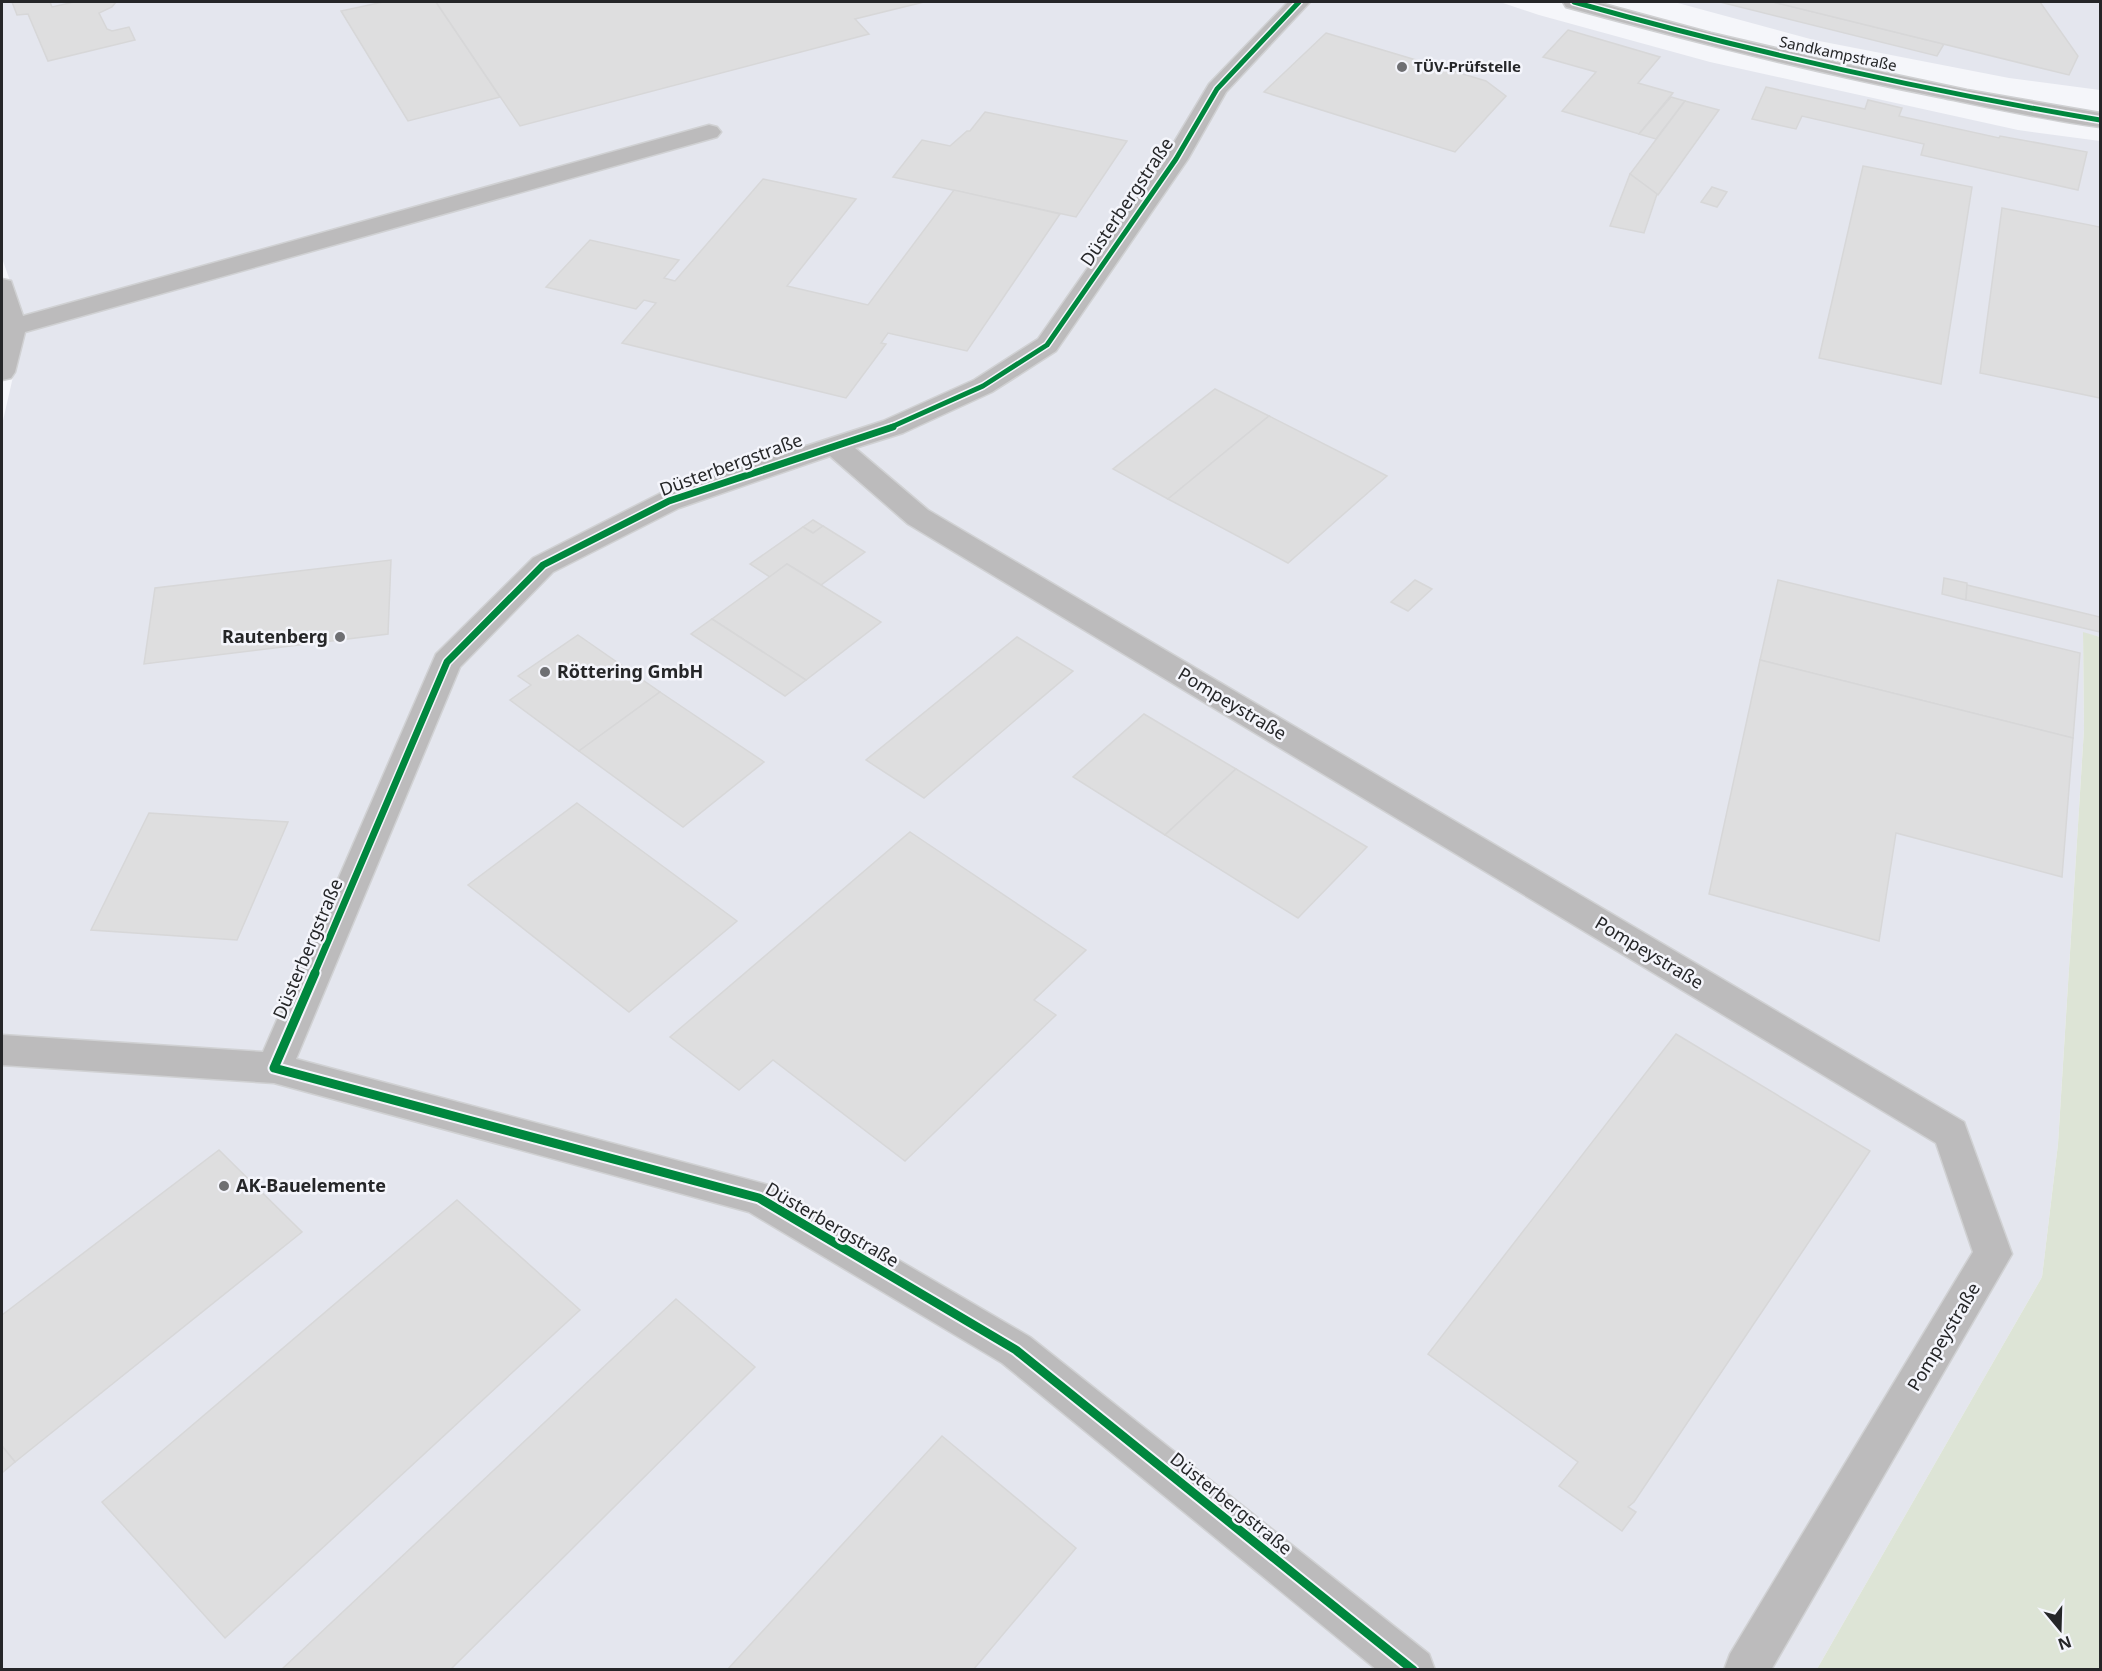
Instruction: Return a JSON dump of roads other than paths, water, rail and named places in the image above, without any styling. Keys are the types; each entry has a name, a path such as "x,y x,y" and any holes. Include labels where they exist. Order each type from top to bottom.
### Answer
{"street":[{"name":"Düsterbergstraße","path":"274,1068 447,662 543,565 669,501 893,427 983,386 1047,345 1176,159 1217,89 1299,2"},
{"name":"Sandkampstraße","path":"1574,2 1680,32 1780,56 2008,105 2100,120"},
{"path":"13,327 709,132"},
{"path":"2,286 13,327 2,372"},
{"name":"Pompeystraße","path":"834,445 918,517 1951,1133 1993,1254 1746,1670"},
{"name":"Düsterbergstraße","path":"2,1050 274,1068 759,1198 1016,1350 1413,1670"}],"place":[{"name":"TÜV-Prüfstelle","path":"1402,67"},
{"name":"Rautenberg","path":"340,637"},
{"name":"Röttering GmbH","path":"545,672"},
{"name":"AK-Bauelemente","path":"224,1186"}]}
